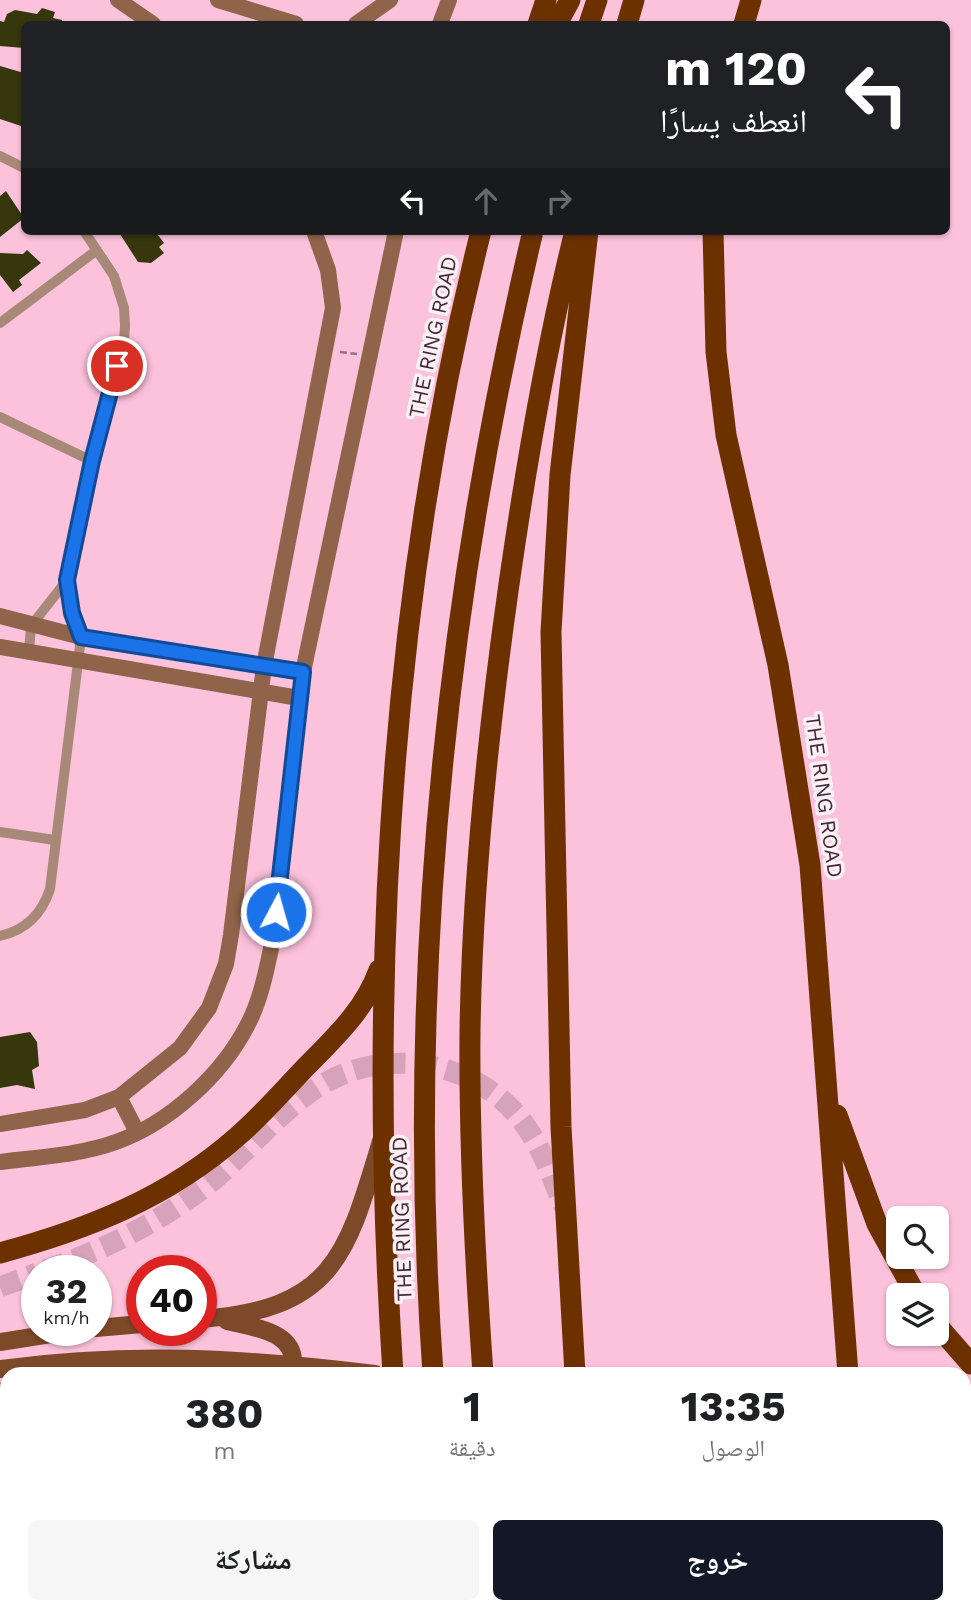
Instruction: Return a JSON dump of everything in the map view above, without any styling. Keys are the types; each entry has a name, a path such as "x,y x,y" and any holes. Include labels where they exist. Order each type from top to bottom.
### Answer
{"highway":[{"path":"539,21 546,0"},
{"path":"559,21 570,0"},
{"path":"590,21 597,0"},
{"path":"628,21 634,0"},
{"path":"745,21 751,0"},
{"name":"THE RING ROAD","path":"393,1367 383,1135 384,958 391,799 411,608 444,398 480,235"},
{"name":"THE RING ROAD","path":"433,1367 425,1213 424,1090 429,942 438,808 452,674 472,528 507,343 532,235"},
{"path":"482,1367 470,1091 472,970 479,848 495,691 516,535 541,388 574,235"},
{"path":"575,1367 561,1127 551,645 560,475 588,235"},
{"name":"THE RING ROAD","path":"713,235 713,310 720,394 734,476 768,615 797,765 815,916 847,1367"},
{"path":"0,1253 65,1235 118,1214 169,1187 216,1154 259,1116 338,1036 370,992 384,958"},
{"path":"827,1086 866,1199 889,1249 909,1283"},
{"path":"949,1339 971,1364"}],"main road":[{"path":"217,1317 271,1308 300,1293 325,1273 352,1233 383,1135"},
{"path":"217,1321 279,1335 292,1352 291,1367"},
{"path":"0,1342 21,1339"},
{"path":"17,1367 75,1360 196,1357 301,1367"}],"street":[{"path":"118,0 149,21"},
{"path":"218,0 286,21"},
{"path":"360,21 390,0"},
{"path":"441,21 449,0"},
{"path":"0,156 21,166"},
{"path":"0,936 24,926 41,910 50,889 81,637 72,613 67,580 92,461 124,342 125,325 120,292 87,235"},
{"path":"0,1124 85,1110 119,1097 162,1066 188,1039 209,1008 222,973 231,935 264,666 326,350 332,288 315,235"},
{"path":"0,1161 83,1151 137,1132 191,1095 212,1074 247,1026 256,1004 273,939 303,672 368,356 396,235"},
{"path":"0,323 97,250"},
{"path":"0,417 92,461"},
{"path":"29,651 31,626 67,580"},
{"path":"0,616 81,637 303,672"},
{"path":"0,647 299,698"},
{"path":"0,832 55,840"},
{"path":"119,1097 137,1132"}],"path":[{"path":"326,350 368,356"}],"building":[{"path":"42,8 55,12 53,18 62,21 21,21 21,48 0,46 0,21 4,22 7,14 15,10 37,14"},
{"path":"0,66 21,72 21,126 0,119"},
{"path":"6,191 21,214 21,220 0,237 0,196"},
{"path":"121,235 158,235 164,243 159,247 164,253 151,263 138,262"},
{"path":"27,250 41,263 19,280 22,285 13,292 0,275 0,253 23,254"},
{"path":"30,1032 37,1042 39,1066 32,1070 35,1089 17,1085 0,1088 0,1037"}],"tunnel":[{"path":"84,1255 128,1235 187,1200 219,1175 312,1091 338,1076 365,1067 394,1063 451,1071 478,1083 502,1099 522,1121 535,1141 564,1207"},
{"path":"0,1287 21,1279"}],"route":[{"path":"117,366 92,461 67,580 72,613 81,637 303,672 276,912"}]}
